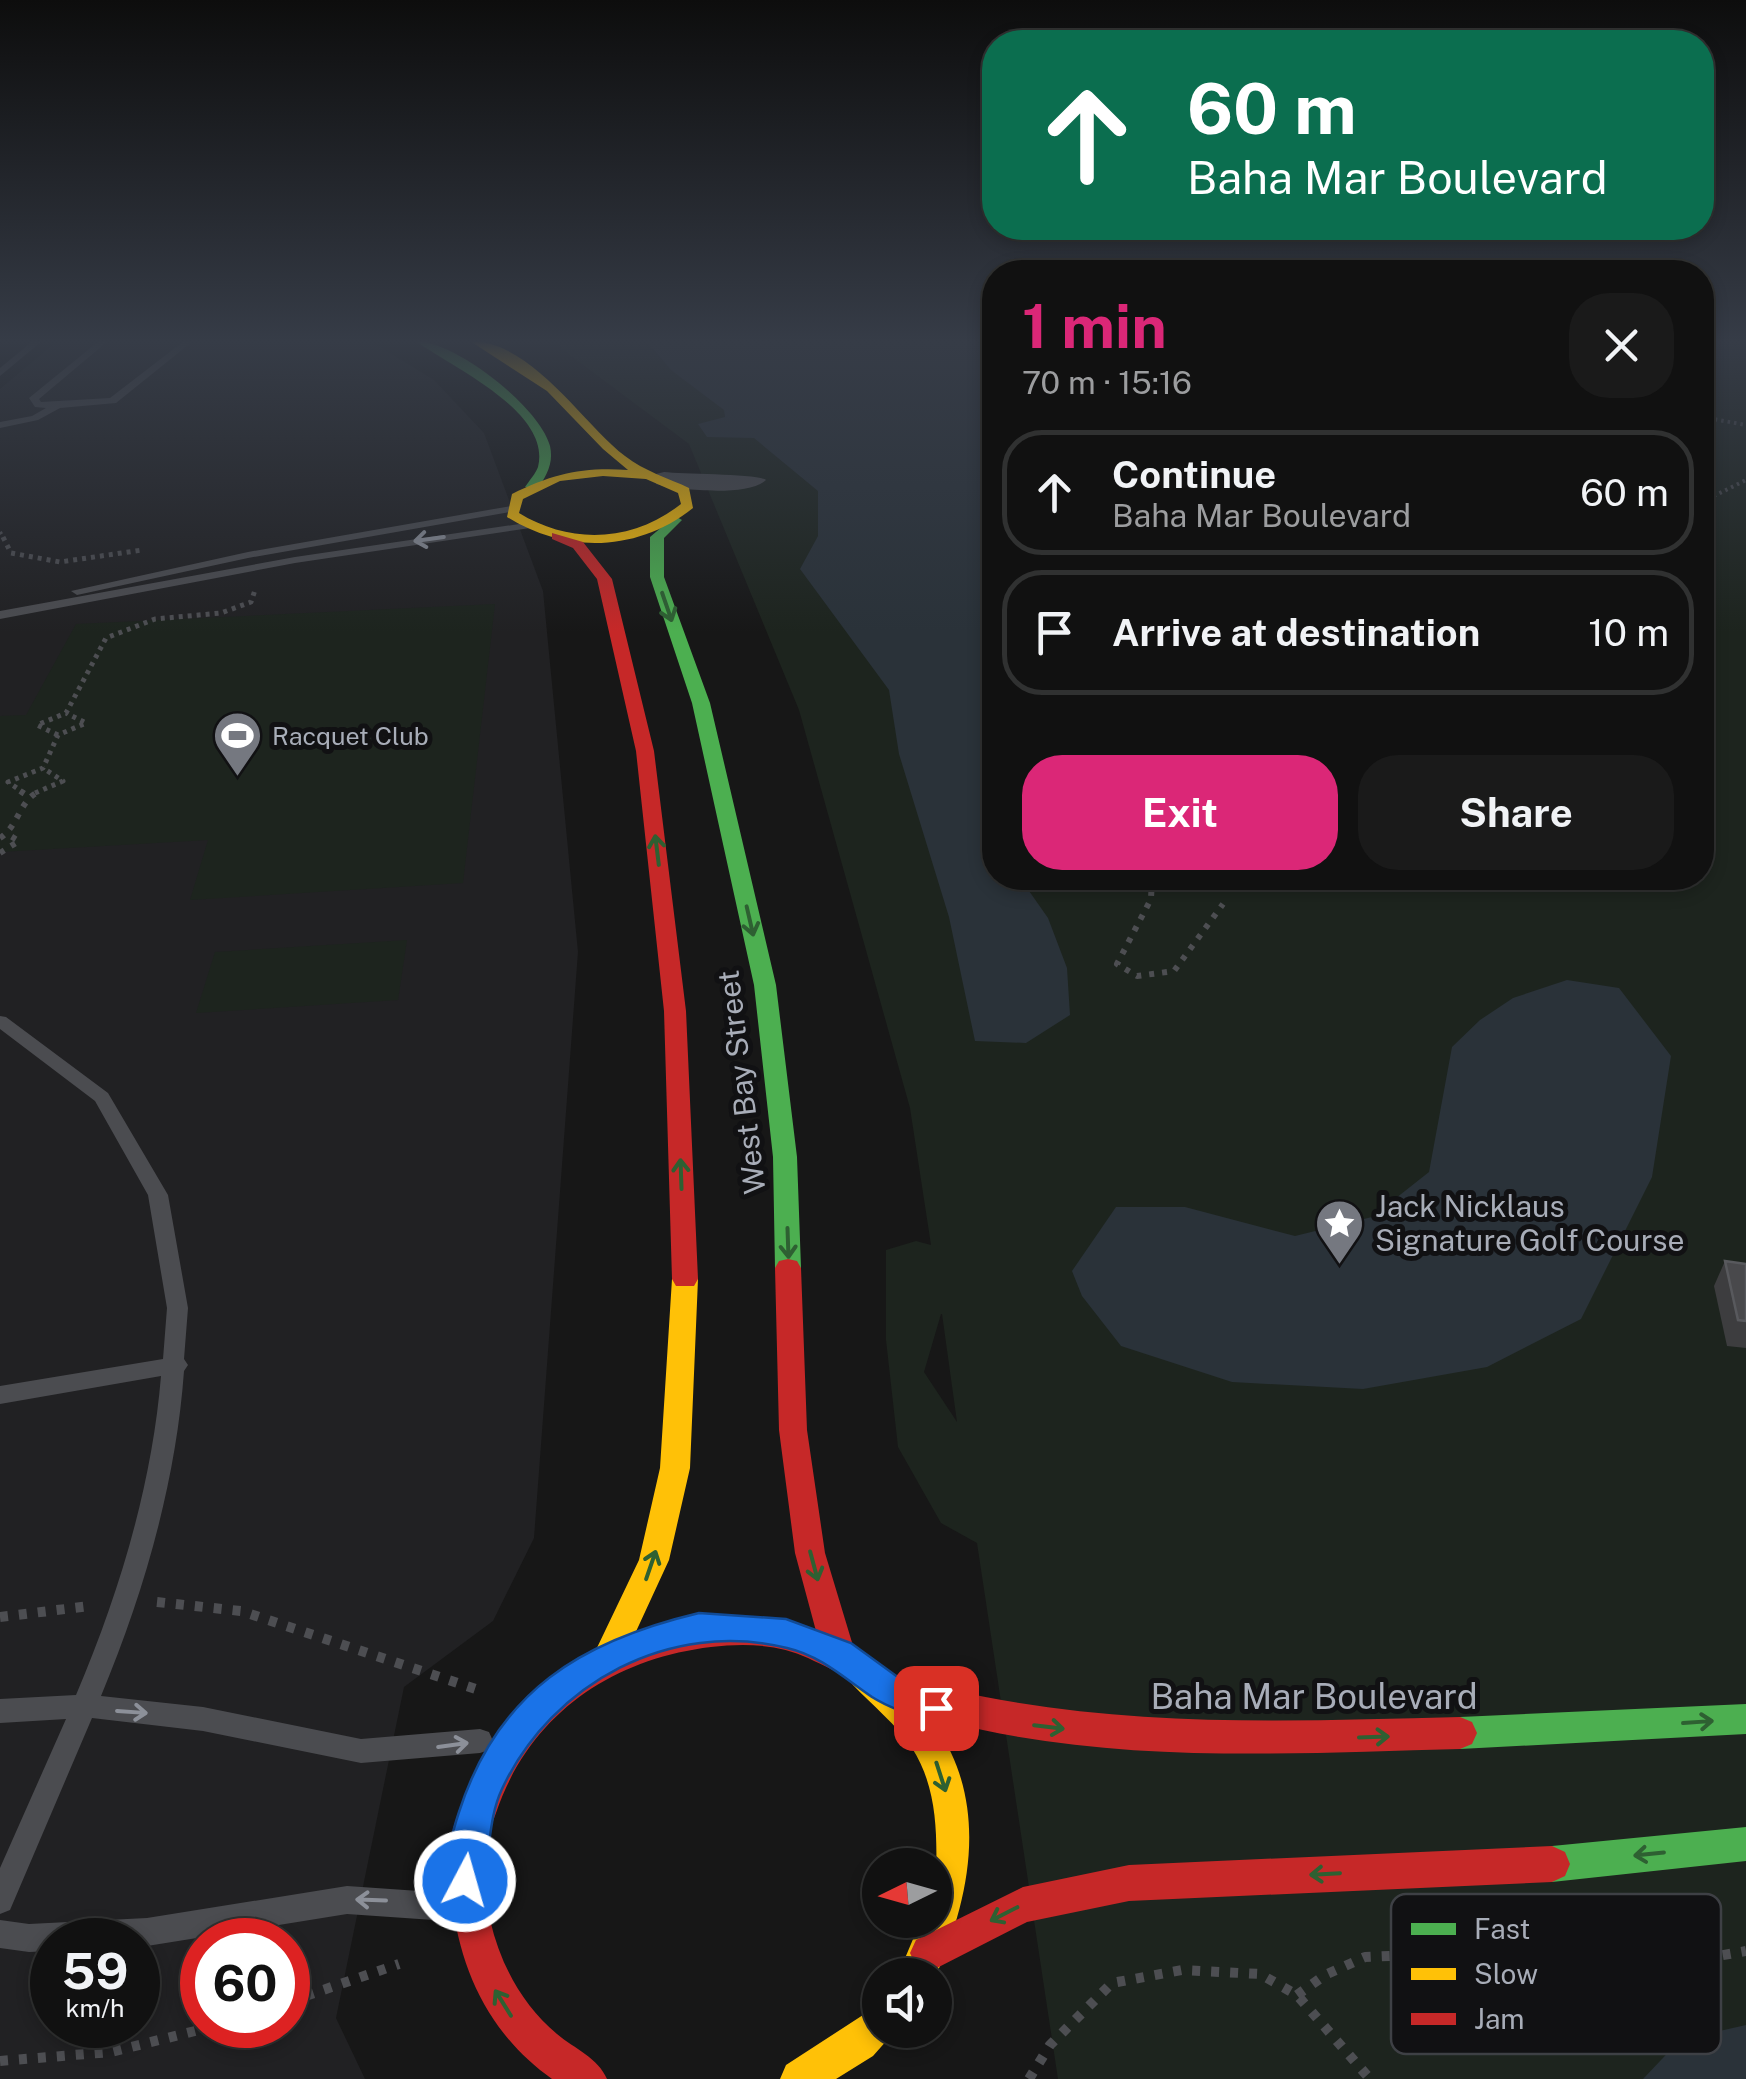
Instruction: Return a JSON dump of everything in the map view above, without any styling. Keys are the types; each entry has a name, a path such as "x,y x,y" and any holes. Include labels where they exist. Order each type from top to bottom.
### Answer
{"main road":[{"path":"538,438 548,461 545,473 516,498 518,518 557,536 629,535 679,516 688,505 684,490 611,458 596,438"},
{"path":"532,487 592,472 657,477"},
{"name":"West Bay Street","path":"679,516 656,537 657,578 701,703 765,984 786,1158 793,1430 810,1553 840,1654"},
{"name":"West Bay Street","path":"557,536 578,545 604,579 645,750 675,1011 686,1311 675,1468 654,1560 610,1654"},
{"path":"587,2079 536,2046 509,2015 484,1972 465,1881 471,1829 485,1786 513,1737 555,1690 610,1654 668,1632 725,1626 786,1633 840,1654 887,1688 928,1742 949,1804 954,1839 951,1878 926,1958"},
{"name":"Baha Mar Boulevard","path":"887,1688 936,1708 1090,1730 1345,1738 1559,1732 1746,1719"},
{"path":"929,1953 1023,1905 1129,1883 1532,1866 1746,1844"},
{"path":"800,2079 862,2039"}],"street":[{"path":"657,477 760,486 679,516"}],"lane":[{"path":"0,615 518,518"},
{"path":"50,604 73,592 204,564 518,518"},
{"path":"0,1021 64,1062 104,1098 132,1136 168,1227 176,1280 177,1365 160,1470 87,1706 0,1900"},
{"path":"0,1395 177,1365"},
{"path":"0,1711 87,1706 203,1719 361,1752 513,1737"},
{"path":"0,1934 30,1938 147,1932 347,1900 468,1910"}],"path":[{"path":"1714,496 1746,480"},
{"path":"58,735 37,725 66,713 106,638 166,617 220,613 245,606 255,588 246,584"},
{"path":"28,796 8,782 43,768 58,735 86,723 66,713"},
{"path":"0,851 20,841 3,836 28,796 63,781 43,768"},
{"path":"1151,890 1151,899 1118,964 1125,973 1143,978 1174,971 1223,904"},
{"path":"0,1618 120,1602 179,1603 241,1611 482,1691"},
{"path":"1721,1955 1746,1951"},
{"path":"1297,1995 1325,1975 1364,1957 1391,1956"},
{"path":"310,1994 398,1964"},
{"path":"1029,2079 1050,2046 1112,1983 1182,1970 1260,1974 1297,1995 1370,2079"},
{"path":"0,2061 33,2061 164,2044 180,2038"}],"shaded area":[{"path":"0,438 486,438 543,591 578,952 534,1538 493,1621 404,1687 336,2018 365,2079 0,2079"},
{"name":"Jack Nicklaus Signature Golf Course","path":"681,438 982,438 982,890 1714,890 1714,438 1746,438 1746,2079 1058,2079 977,1543 941,1523 898,1447 886,1340 886,1250 916,1241 931,1245 910,1108 799,710 689,444","holes":["941,1314 942,1314 957,1422 924,1372"]},
{"path":"754,438 982,438 982,890 1028,890 1048,918 1067,968 1070,1015 1026,1043 975,1041 949,917 899,754 889,690 800,569 818,536 818,491"},
{"name":"Racquet Club","path":"495,604 463,883 190,900 208,840 0,852 0,716 26,715 76,624"},
{"path":"407,940 398,1000 196,1013 215,952"},
{"path":"1567,980 1619,988 1671,1056 1652,1177 1581,1319 1487,1367 1363,1389 1232,1382 1121,1346 1082,1296 1072,1271 1116,1207 1185,1207 1295,1236 1372,1217 1429,1172 1452,1047 1480,1020 1513,998"},
{"path":"1746,2025 1746,2079 1643,2079 1667,2054 1721,2054 1721,2031"}],"building":[{"path":"1725,1261 1746,1264 1746,1321 1738,1320"}],"traffic: fast":[{"path":"532,487 544,466 540,438"},
{"path":"675,520 657,537 657,577 701,703 765,985 785,1157 788,1268"},
{"path":"1460,1733 1746,1719"},
{"path":"1552,1864 1746,1844"}],"traffic: slow":[{"path":"599,438 616,455 649,475"},
{"path":"603,472 649,475 684,491 688,505 649,530 602,540 553,534 512,514 517,497 557,477 603,472"},
{"path":"610,1654 654,1560 675,1468 685,1279"},
{"path":"865,1675 924,1737 949,1794 953,1825 948,1887 924,1958"},
{"path":"800,2079 862,2039"}],"traffic: jam":[{"path":"557,536 578,545 604,579 645,751 675,1011 685,1279"},
{"path":"788,1268 793,1430 810,1553 839,1654"},
{"path":"587,2079 539,2045 505,2006 483,1960 476,1934 467,1846 498,1763 524,1725 556,1693 594,1667 635,1648 680,1636 726,1631 783,1634 857,1666 865,1675"},
{"path":"887,1688 954,1708 1096,1731 1244,1737 1460,1733"},
{"path":"929,1953 1023,1905 1129,1883 1552,1864"}],"place":[{"name":"Racquet Club","path":"237,778"},
{"name":"Jack Nicklaus Signature Golf Course","path":"1340,1266"}],"route":[{"path":"465,1881 471,1829 485,1786 513,1737 555,1690 582,1670 637,1642 699,1627 786,1633 840,1654 887,1688 936,1708"}]}
